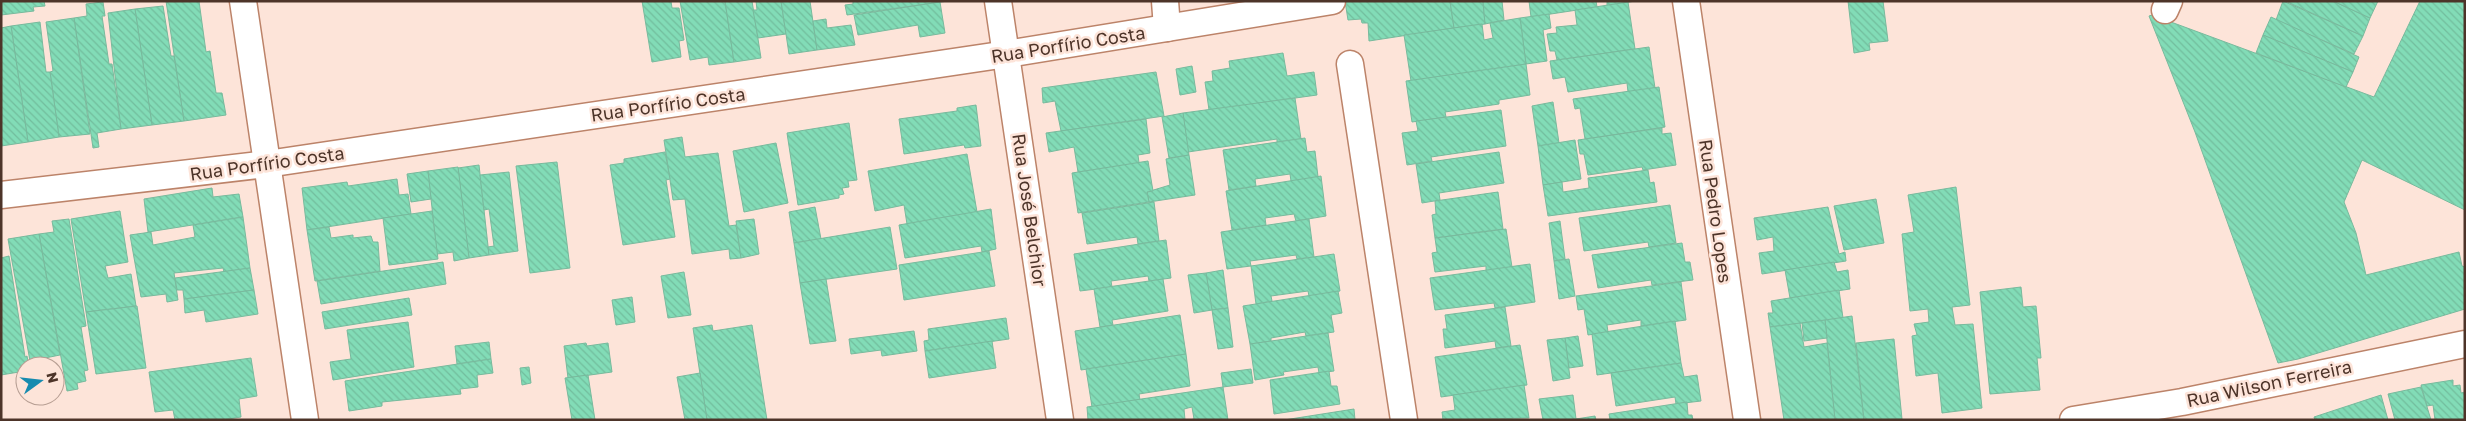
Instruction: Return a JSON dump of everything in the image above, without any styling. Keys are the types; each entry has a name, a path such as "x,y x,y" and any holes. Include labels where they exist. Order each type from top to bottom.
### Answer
{"street":[{"path":"243,1 305,420"},
{"name":"Rua José Belchior","path":"998,1 1060,420"},
{"path":"1165,1 1168,28"},
{"name":"Rua Porfírio Costa","path":"1,196 267,164 1007,54 1332,1"},
{"name":"Rua Pedro Lopes","path":"1686,1 1746,420"},
{"path":"1350,64 1404,420"},
{"name":"Rua Wilson Ferreira","path":"2073,420 2182,402 2465,344"}],"building":[{"path":"1,1 44,1 45,6 33,7 34,11 1,15"},
{"path":"166,1 199,1 206,52 210,51 216,93 222,93 226,115 184,121"},
{"path":"642,1 671,1 672,8 679,8 684,40 679,41 681,57 652,62"},
{"path":"680,1 725,1 734,62 709,65 708,57 690,60"},
{"path":"725,1 752,1 761,58 734,62"},
{"path":"756,1 781,1 786,34 758,38 753,10 757,10"},
{"path":"781,1 810,1 817,50 789,54"},
{"path":"853,1 948,1 847,15 845,5 853,4"},
{"path":"1345,1 1450,1 1454,28 1369,41 1368,23 1362,23 1361,19 1348,20"},
{"path":"1450,1 1483,1 1485,24 1454,28"},
{"path":"1483,1 1502,1 1504,20 1485,24"},
{"path":"1529,1 1596,1 1597,7 1531,17"},
{"path":"1607,1 1635,1 1607,6"},
{"path":"1848,1 1883,1 1888,41 1869,43 1870,50 1854,53"},
{"path":"2283,1 2363,36 2354,54 2276,20"},
{"path":"2285,1 2333,1 2370,18 2363,36"},
{"path":"2333,1 2378,1 2370,18"},
{"path":"2420,1 2465,1 2465,210 2362,160 2344,202 2356,233 2366,275 2459,252 2462,266 2465,267 2465,309 2298,359 2278,363 2195,132 2149,16 2152,15 2374,97"},
{"path":"103,2 105,16 102,16 109,64 112,64 121,129 97,133 99,147 93,148 74,18 87,16 86,4"},
{"path":"940,2 945,33 920,37 918,25 858,35 854,15"},
{"path":"1628,2 1635,49 1557,60 1555,51 1550,51 1547,34 1557,33 1556,27 1577,25 1575,10"},
{"path":"163,6 171,56 174,56 184,121 152,125 135,9"},
{"path":"135,9 152,125 121,129 108,13"},
{"path":"1549,14 1551,28 1543,30 1547,61 1526,64 1520,18"},
{"path":"2271,17 2359,57 2353,72 2263,35"},
{"path":"74,18 90,134 59,137 50,72 53,71 46,22"},
{"path":"1520,18 1526,64 1411,81 1404,35 1482,24 1484,40 1493,38 1490,23"},
{"path":"826,19 827,28 851,25 855,45 817,50 813,21"},
{"path":"40,22 46,72 50,72 59,137 28,142 11,26"},
{"path":"11,26 28,142 1,146 1,28"},
{"path":"2263,35 2353,72 2346,87 2256,53"},
{"path":"1649,47 1655,88 1628,92 1627,83 1568,92 1565,77 1553,79 1550,61"},
{"path":"1283,53 1287,76 1314,72 1317,95 1209,110 1205,82 1213,81 1212,71 1230,68 1229,61"},
{"path":"1526,64 1530,95 1499,100 1499,104 1445,112 1446,117 1412,122 1406,81"},
{"path":"1192,66 1196,92 1180,95 1176,69"},
{"path":"1156,72 1164,116 1061,131 1055,101 1043,103 1042,88"},
{"path":"1659,87 1665,127 1585,139 1580,108 1575,109 1573,99"},
{"path":"1295,98 1301,139 1277,142 1277,139 1188,152 1183,113"},
{"path":"1553,102 1559,143 1538,146 1532,106"},
{"path":"976,105 981,146 965,148 964,145 904,154 899,119 957,111 957,108"},
{"path":"1501,110 1506,146 1431,157 1432,161 1407,165 1402,133 1418,131 1416,121"},
{"path":"1183,113 1189,155 1169,158 1162,117"},
{"path":"1146,119 1150,153 1138,155 1139,163 1078,172 1074,147 1049,152 1046,133"},
{"path":"849,123 857,180 848,181 849,187 842,188 844,194 839,195 839,198 798,205 787,133"},
{"path":"1662,128 1662,134 1671,133 1676,165 1643,170 1642,167 1588,175 1584,154 1580,154 1578,140"},
{"path":"682,137 685,157 718,153 729,226 736,225 741,258 730,259 729,249 692,254 685,199 673,200 664,140"},
{"path":"1305,138 1307,152 1315,151 1318,177 1291,181 1290,174 1255,179 1256,186 1229,190 1223,150"},
{"path":"1575,140 1581,179 1543,185 1538,146"},
{"path":"776,143 788,203 744,212 733,151"},
{"path":"665,152 670,179 666,180 675,237 623,245 610,165 624,163 624,159"},
{"path":"1499,152 1504,183 1439,193 1440,200 1422,203 1416,164"},
{"path":"967,154 977,212 907,224 904,205 875,211 868,171"},
{"path":"1189,155 1195,195 1149,202 1147,192 1170,185 1166,159"},
{"path":"1148,161 1153,191 1147,192 1149,202 1078,213 1072,173"},
{"path":"557,162 570,268 530,273 516,166"},
{"path":"479,165 489,255 469,258 458,168"},
{"path":"458,167 469,258 454,261 453,252 437,254 428,171"},
{"path":"1648,170 1650,183 1654,182 1657,202 1548,216 1543,185 1562,182 1563,192 1589,188 1588,178"},
{"path":"428,171 431,199 411,202 407,174"},
{"path":"509,172 518,251 489,255 488,247 494,246 489,209 484,210 480,175"},
{"path":"1321,176 1326,216 1296,221 1294,214 1265,218 1266,225 1232,230 1226,191"},
{"path":"397,179 399,195 408,194 411,214 307,230 302,188 347,182 348,186"},
{"path":"1956,187 1970,305 1952,307 1955,325 1973,324 1982,408 1942,413 1938,373 1916,376 1912,336 1917,335 1914,324 1929,322 1928,309 1910,311 1902,234 1914,232 1908,195"},
{"path":"212,188 213,197 239,194 243,217 148,232 144,199"},
{"path":"1498,192 1503,229 1435,238 1432,215 1436,214 1435,201"},
{"path":"1876,199 1884,243 1844,250 1834,206"},
{"path":"1154,202 1159,241 1138,244 1137,237 1087,244 1082,213"},
{"path":"1670,205 1676,243 1649,247 1648,242 1584,251 1579,218"},
{"path":"815,207 821,239 794,243 789,212"},
{"path":"1828,207 1839,254 1845,252 1846,261 1762,274 1759,253 1774,251 1773,237 1757,240 1754,218"},
{"path":"991,209 996,249 982,252 981,246 905,258 899,225"},
{"path":"120,211 128,262 105,266 108,278 131,274 136,306 86,312 71,219"},
{"path":"432,211 438,259 389,265 383,218"},
{"path":"243,217 250,268 224,272 223,268 174,273 178,300 167,302 166,294 141,297 130,235 151,232 153,245 195,237 193,225"},
{"path":"69,219 86,326 81,327 88,370 84,371 86,381 77,383 78,389 67,391 65,356 61,356 39,234 54,232 52,221"},
{"path":"754,219 759,254 741,258 736,221"},
{"path":"1309,219 1314,257 1297,259 1296,255 1250,261 1251,266 1227,269 1221,232"},
{"path":"1560,221 1565,259 1554,261 1549,223"},
{"path":"329,227 331,238 353,235 353,238 371,236 373,242 378,242 380,271 315,281 307,230"},
{"path":"890,227 897,269 800,283 794,243"},
{"path":"1506,229 1512,267 1486,271 1486,266 1435,272 1432,253 1437,252 1435,238"},
{"path":"39,234 60,355 29,356 8,239"},
{"path":"1166,240 1171,278 1149,281 1148,276 1111,281 1112,287 1080,291 1074,254"},
{"path":"1682,243 1685,262 1690,262 1693,280 1652,285 1651,280 1598,288 1592,255"},
{"path":"989,251 995,286 904,300 899,265"},
{"path":"1334,254 1340,291 1309,296 1308,291 1271,296 1272,301 1256,304 1251,266"},
{"path":"9,256 25,356 15,356 15,373 1,375 1,258"},
{"path":"1569,259 1575,296 1559,299 1554,261"},
{"path":"443,262 446,284 321,304 317,281"},
{"path":"1834,262 1837,272 1848,270 1850,289 1790,298 1785,270"},
{"path":"1530,264 1535,302 1495,308 1494,303 1435,310 1430,278"},
{"path":"250,268 254,290 184,299 183,290 177,290 175,278"},
{"path":"1223,270 1228,308 1212,310 1206,273"},
{"path":"684,272 691,315 668,318 661,276"},
{"path":"1206,273 1212,310 1194,313 1188,275"},
{"path":"826,279 836,341 810,344 800,283"},
{"path":"1163,279 1168,311 1112,320 1113,325 1100,327 1094,289"},
{"path":"1681,282 1686,320 1641,326 1641,320 1607,325 1608,332 1588,335 1584,309 1578,310 1576,296"},
{"path":"2021,287 2023,307 2036,306 2041,358 2037,358 2040,390 1990,394 1980,292"},
{"path":"254,290 258,314 206,322 204,310 185,313 184,299"},
{"path":"1839,290 1843,318 1770,327 1768,313 1773,313 1771,301"},
{"path":"1338,291 1342,313 1331,315 1334,332 1306,336 1305,332 1271,338 1271,341 1250,344 1243,306"},
{"path":"632,297 635,322 616,325 612,300"},
{"path":"409,298 412,315 325,329 322,312"},
{"path":"137,306 146,368 96,374 86,312"},
{"path":"1505,307 1511,346 1496,348 1495,341 1445,348 1443,329 1447,329 1445,315"},
{"path":"1228,308 1233,347 1218,349 1212,310"},
{"path":"1180,315 1186,354 1081,370 1075,331"},
{"path":"1852,316 1864,420 1835,420 1825,320"},
{"path":"1006,318 1009,339 925,351 924,341 929,340 928,329"},
{"path":"1825,320 1827,338 1804,341 1802,323"},
{"path":"1675,321 1681,363 1597,375 1592,334"},
{"path":"408,322 414,367 333,380 330,362 351,359 347,330"},
{"path":"1800,323 1804,347 1827,343 1835,420 1784,420 1770,327"},
{"path":"712,325 713,331 752,325 767,420 707,420 693,328"},
{"path":"914,331 917,351 882,356 881,350 851,354 849,339"},
{"path":"1328,333 1334,371 1319,373 1318,367 1283,372 1284,375 1255,380 1250,344"},
{"path":"1578,336 1583,366 1569,368 1565,338"},
{"path":"1565,338 1570,378 1553,381 1547,340"},
{"path":"1894,339 1902,419 1864,420 1856,343"},
{"path":"992,341 996,368 929,378 925,351"},
{"path":"489,342 491,359 457,364 455,346"},
{"path":"586,343 587,346 608,343 612,372 568,378 564,346"},
{"path":"1520,345 1527,385 1441,397 1435,357"},
{"path":"1186,354 1190,386 1139,394 1140,400 1092,407 1086,369"},
{"path":"251,358 257,396 239,399 241,417 222,420 175,420 173,410 155,412 149,372"},
{"path":"491,359 493,373 477,375 478,387 460,389 461,394 382,402 382,406 349,411 345,381"},
{"path":"1681,363 1684,377 1697,375 1701,401 1676,404 1675,397 1616,406 1611,373"},
{"path":"529,367 531,383 522,385 520,368"},
{"path":"1251,369 1253,383 1223,387 1221,373"},
{"path":"1329,371 1331,386 1337,386 1340,404 1274,414 1270,380"},
{"path":"700,373 707,420 685,420 677,377"},
{"path":"588,375 595,420 572,420 565,378"},
{"path":"2453,380 2453,386 2460,385 2461,393 2465,392 2465,420 2435,420 2433,405 2427,406 2421,385"},
{"path":"1524,385 1529,418 1443,420 1442,412 1455,410 1453,395"},
{"path":"1223,387 1228,420 1190,420 1194,419 1192,407 1184,409 1185,420 1088,420 1087,407"},
{"path":"2421,387 2431,420 2395,420 2388,394"},
{"path":"1573,395 1576,419 1543,420 1539,399"},
{"path":"2381,395 2388,420 2315,420 2314,417"},
{"path":"1687,402 1688,415 1692,415 1693,420 1610,420 1609,414"},
{"path":"1354,409 1355,420 1284,420"},
{"path":"1595,416 1596,420 1576,419"}]}
